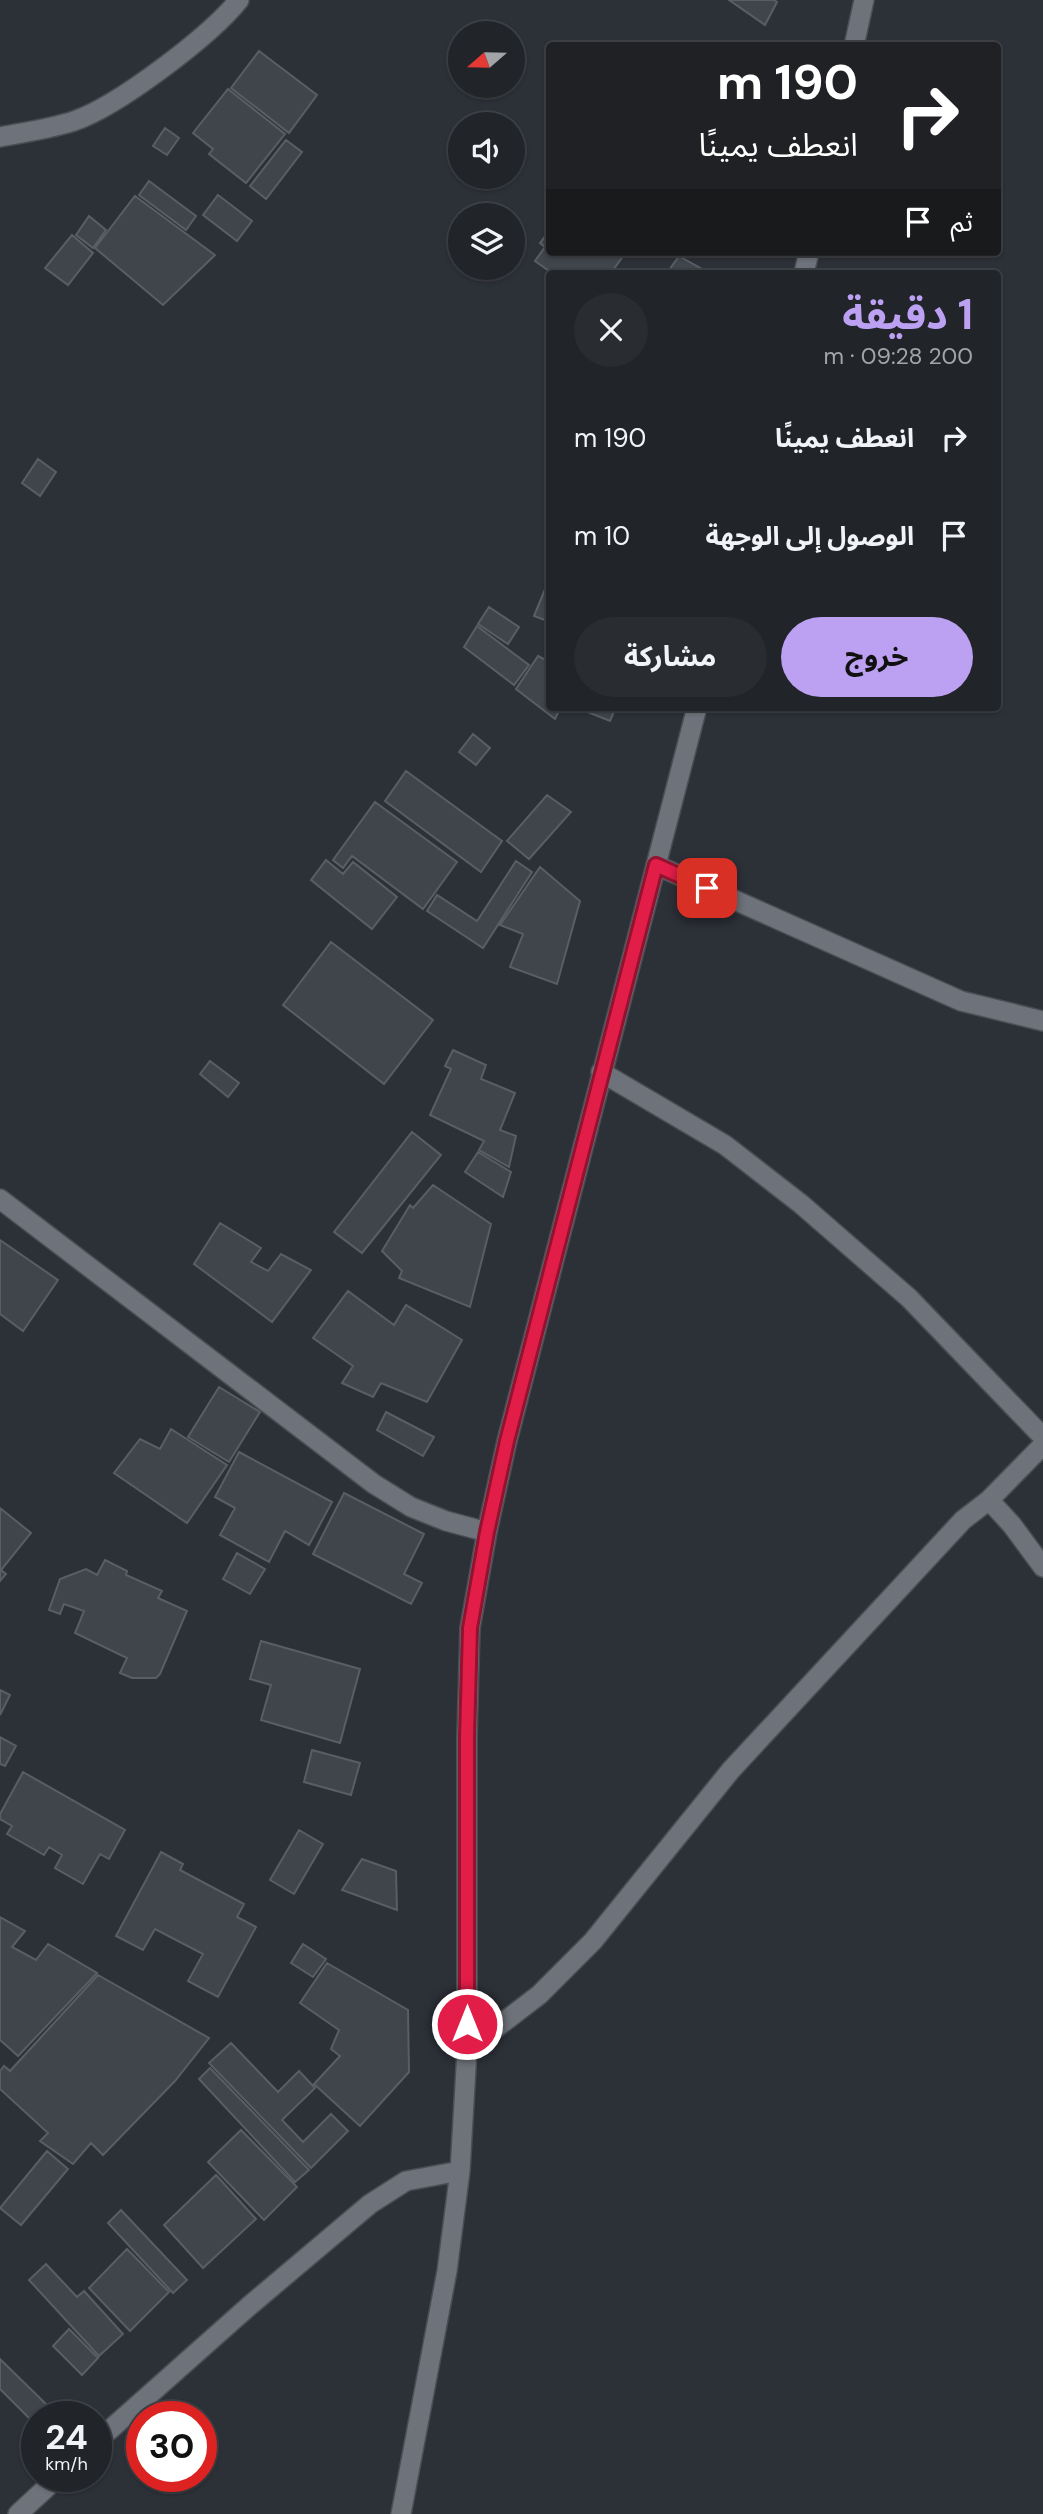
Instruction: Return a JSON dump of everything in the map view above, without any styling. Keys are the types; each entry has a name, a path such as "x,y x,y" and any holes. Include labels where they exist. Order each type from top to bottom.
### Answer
{"street":[{"path":"0,137 76,120 121,97 188,48 239,0"},
{"path":"855,42 864,0"},
{"path":"401,2514 447,2271 460,2171 467,2050 467,1737 470,1642 487,1532 523,1374 696,711"},
{"path":"656,865 961,1001 1043,1021"},
{"path":"601,1072 725,1145 801,1204 909,1298 1043,1437"},
{"path":"0,1199 374,1484 411,1507 487,1532"},
{"path":"467,2050 539,1995 593,1941 731,1770 963,1520 989,1500 1043,1445"},
{"path":"989,1500 1012,1525 1043,1567"},
{"path":"112,2428 248,2307 370,2204 406,2181 460,2171"},
{"path":"18,2514 42,2492"}],"building":[{"path":"729,0 774,0 777,2 765,25"},
{"path":"259,51 317,95 289,133 231,88"},
{"path":"228,89 285,134 246,183 209,154 213,149 193,133"},
{"path":"165,128 179,138 167,155 153,146"},
{"path":"286,140 302,152 266,199 250,186"},
{"path":"149,181 196,216 186,230 139,195"},
{"path":"218,195 252,221 237,241 203,215"},
{"path":"135,196 215,255 163,305 95,248"},
{"path":"89,216 106,230 93,248 76,235"},
{"path":"72,235 93,253 68,285 45,268"},
{"path":"546,235 546,256 623,256 613,270 548,270 535,261 545,247 540,243"},
{"path":"679,256 704,270 669,270"},
{"path":"38,459 56,472 40,496 22,483"},
{"path":"546,587 546,620 534,616"},
{"path":"489,607 519,627 508,644 478,624"},
{"path":"477,626 529,665 514,685 464,647"},
{"path":"538,656 546,660 546,711 559,711 555,719 516,689"},
{"path":"585,711 614,711 610,721"},
{"path":"473,734 490,748 476,765 459,752"},
{"path":"406,771 502,841 481,872 385,801"},
{"path":"547,795 571,812 529,859 507,841"},
{"path":"375,802 457,862 423,909 352,856 343,868 333,860"},
{"path":"326,860 343,874 353,862 397,897 372,929 311,880"},
{"path":"516,861 532,872 483,948 427,911 437,895 477,921"},
{"path":"540,867 580,901 557,984 510,967 523,934 500,925"},
{"path":"331,942 433,1020 384,1084 283,1005"},
{"path":"453,1050 486,1065 481,1079 515,1093 500,1130 516,1136 509,1167 479,1150 484,1141 430,1115 451,1069 445,1066"},
{"path":"210,1061 239,1083 228,1097 200,1074"},
{"path":"412,1132 441,1155 362,1253 334,1232"},
{"path":"478,1152 511,1172 503,1197 465,1172"},
{"path":"433,1185 491,1224 470,1307 399,1278 402,1271 382,1251 410,1205 413,1208"},
{"path":"220,1223 261,1248 251,1262 268,1271 281,1254 311,1270 272,1322 194,1264"},
{"path":"0,1240 58,1280 23,1331 0,1314"},
{"path":"348,1291 394,1325 406,1305 462,1340 427,1402 381,1383 373,1397 342,1383 353,1366 313,1338"},
{"path":"219,1387 260,1412 229,1462 188,1437"},
{"path":"386,1412 434,1437 423,1456 377,1430"},
{"path":"171,1429 227,1465 187,1523 114,1473 140,1439 160,1449"},
{"path":"239,1452 332,1502 309,1545 285,1531 269,1562 220,1535 235,1508 215,1497"},
{"path":"344,1493 424,1534 404,1574 422,1583 411,1604 313,1554"},
{"path":"0,1508 31,1533 1,1570 6,1574 0,1581"},
{"path":"237,1553 265,1569 250,1594 223,1579"},
{"path":"105,1560 127,1571 126,1575 162,1591 158,1598 187,1611 156,1678 132,1678 120,1673 127,1658 75,1633 84,1611 64,1604 60,1614 49,1610 60,1579 86,1569 97,1575"},
{"path":"261,1641 360,1669 340,1743 261,1720 271,1685 250,1679"},
{"path":"0,1690 10,1695 0,1715"},
{"path":"0,1737 16,1746 5,1766 0,1764"},
{"path":"312,1750 360,1763 351,1795 304,1782"},
{"path":"23,1772 125,1830 109,1859 100,1854 83,1884 55,1868 62,1855 49,1847 44,1855 7,1834 12,1826 0,1819 0,1814"},
{"path":"299,1830 323,1844 294,1894 270,1880"},
{"path":"161,1852 183,1864 180,1870 244,1904 237,1917 256,1927 218,1997 188,1981 203,1954 155,1929 143,1950 116,1936"},
{"path":"362,1859 396,1871 397,1910 342,1890"},
{"path":"0,1917 25,1931 12,1947 36,1960 48,1944 97,1973 18,2056 0,2040"},
{"path":"303,1944 326,1959 313,1977 291,1963"},
{"path":"327,1963 408,2010 409,2072 360,2126 314,2084 340,2056 331,2049 339,2030 300,2003"},
{"path":"98,1975 209,2038 175,2081 103,2155 91,2143 73,2164 40,2141 48,2133 0,2089 0,2071 4,2066 10,2071"},
{"path":"231,2043 278,2092 299,2071 315,2088 282,2120 303,2142 331,2114 348,2131 311,2168 209,2063"},
{"path":"210,2068 309,2170 295,2182 199,2079"},
{"path":"241,2130 297,2187 264,2220 208,2162"},
{"path":"47,2151 68,2169 21,2225 0,2208"},
{"path":"216,2175 256,2219 203,2268 164,2225"},
{"path":"121,2210 187,2280 173,2293 108,2223"},
{"path":"127,2249 169,2292 130,2331 89,2288"},
{"path":"46,2264 77,2297 84,2291 123,2334 99,2356 29,2280"},
{"path":"69,2329 98,2358 82,2375 53,2346"},
{"path":"0,2359 43,2401 21,2401 21,2410 0,2389"}],"route":[{"path":"467,2024 467,1737 470,1628 487,1532 540,1308 656,865 707,888"}]}
